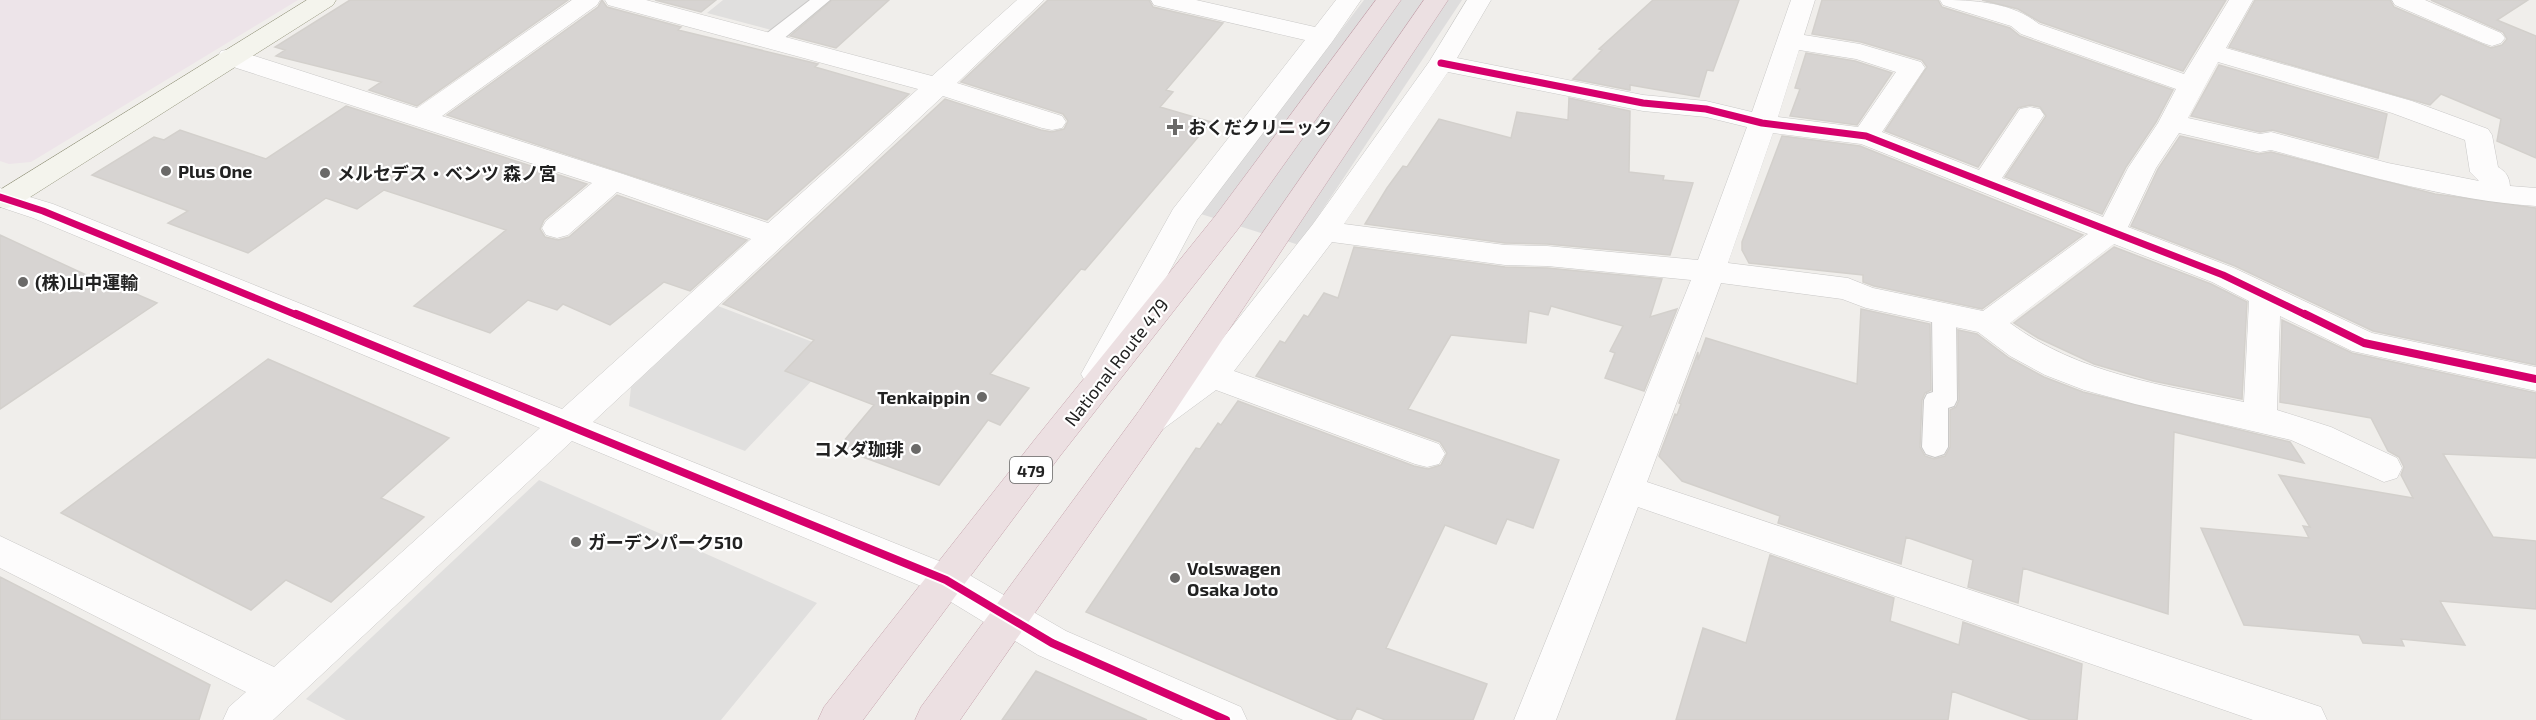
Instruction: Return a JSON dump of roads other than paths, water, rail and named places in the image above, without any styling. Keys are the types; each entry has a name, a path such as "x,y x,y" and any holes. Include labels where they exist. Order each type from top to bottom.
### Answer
{"highway":[{"name":"National Route 479","path":"839,720 1080,407 1227,222 1389,0"},
{"path":"936,720 1151,420 1436,0"}],"street":[{"path":"2,199 324,0"},
{"path":"419,119 588,0"},
{"path":"617,0 937,86 1052,122"},
{"path":"244,720 1032,0"},
{"path":"1163,0 1323,37"},
{"path":"1080,407 1184,216 1349,0"},
{"path":"1151,420 1212,376 1324,231 1441,63 1479,0"},
{"path":"1535,720 1627,489 1709,271 1803,0"},
{"path":"1952,0 2020,21 2030,29 2191,85"},
{"path":"2020,21 2036,0"},
{"path":"1988,323 2086,251 2110,230 2142,168 2172,123 2191,85 2241,0"},
{"path":"2404,0 2492,38"},
{"path":"1790,41 1860,52 1912,68 1866,136"},
{"path":"2211,52 2402,106 2478,135 2484,172 2495,178 2496,194"},
{"path":"231,57 613,180 774,236"},
{"path":"1441,63 1643,103 1706,109 1762,123 1866,136 2223,275 2364,343 2536,379"},
{"path":"1986,181 2030,115"},
{"path":"2172,123 2260,143 2271,141 2387,172 2496,194 2536,197"},
{"path":"557,228 613,180"},
{"path":"2,199 43,211 946,580 1052,643 1226,720"},
{"path":"1324,231 1505,255 1547,256 1709,271 1848,289 1866,297 1988,323 2000,334 2061,369 2123,389 2299,429 2384,468"},
{"path":"2260,419 2265,297"},
{"path":"1212,376 1427,454"},
{"path":"1627,489 2306,720"},
{"path":"0,551 278,689"}],"lane":[{"path":"770,41 821,0"},
{"path":"1935,447 1936,400 1945,400 1944,314"}],"place":[{"name":"おくだクリニック","path":"1175,127"},
{"name":"Plus One","path":"166,171"},
{"name":"メルセデス・ベンツ 森ノ宮","path":"325,173"},
{"name":"(株)山中運輸","path":"23,282"},
{"name":"Tenkaippin","path":"982,397"},
{"name":"コメダ珈琲","path":"916,449"},
{"name":"ガーデンパーク510","path":"576,542"},
{"name":"Volswagen Osaka Joto","path":"1175,578"}]}
